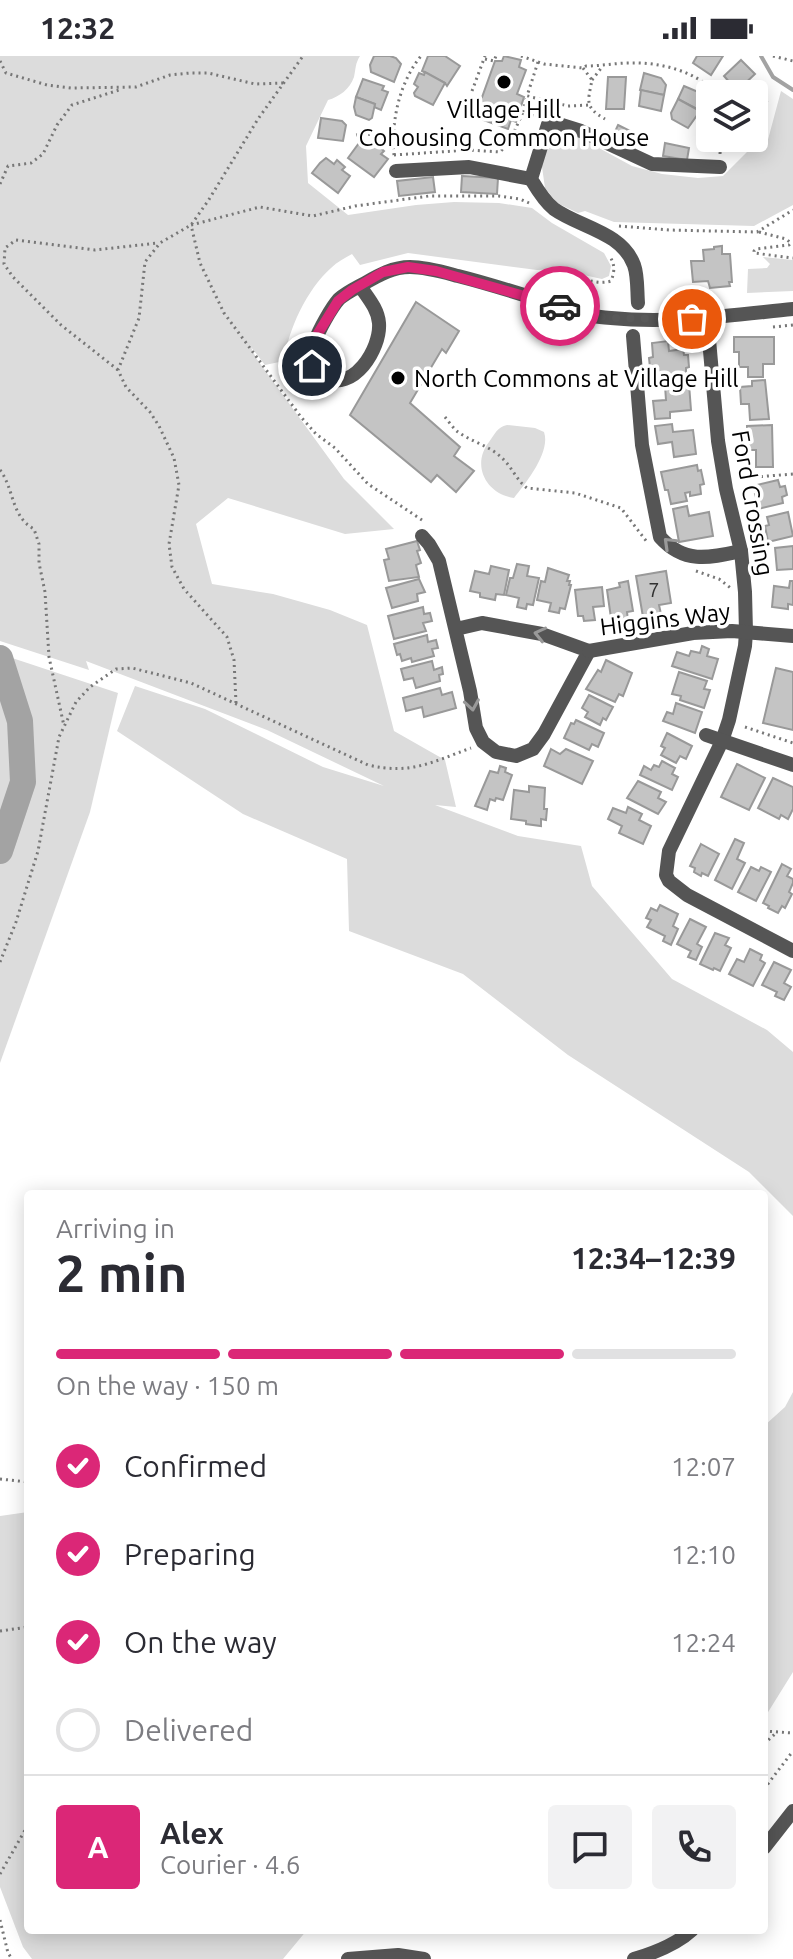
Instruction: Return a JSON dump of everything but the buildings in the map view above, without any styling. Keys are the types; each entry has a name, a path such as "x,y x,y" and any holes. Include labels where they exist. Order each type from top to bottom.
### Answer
{"street":[{"path":"638,303 635,266 626,251 603,233 552,208 531,179 547,110 581,131 652,164 720,167"},
{"path":"396,171 469,167 531,179"},
{"path":"360,286 377,311 380,325 376,344 359,372 333,381 320,376 312,366 310,353 338,301 360,286 383,272 408,267 485,283 590,315 610,318 692,319 793,309"},
{"name":"Ford Crossing","path":"707,317 718,441 741,551 745,646 722,741 669,851 666,875 687,895 793,951"},
{"path":"633,336 642,445 660,537 681,554 697,557 741,551"},
{"path":"422,536 439,561 476,728 483,742"},
{"name":"Higgins Way","path":"456,629 482,623 542,634 589,651 693,633 746,632 793,636"},
{"name":"Higgins Way","path":"483,742 496,752 516,756 533,749 589,651"},
{"path":"706,735 793,765"},
{"path":"768,1843 793,1811"},
{"path":"634,1959 657,1952 688,1934"},
{"path":"348,1959 398,1955 424,1959"}],"path":[{"path":"303,56 258,119 191,225 200,263 224,313 301,417 368,484 422,520"},
{"path":"396,171 396,113 409,74 421,56"},
{"path":"472,91 485,58 494,61 496,56"},
{"path":"521,56 538,62 583,68 603,67"},
{"path":"773,56 793,61"},
{"path":"0,61 6,73 47,85 123,89"},
{"path":"394,155 469,150 500,152 510,141 523,112 538,62"},
{"path":"605,119 594,112 588,94 592,80 609,64 632,62 663,65 699,80"},
{"path":"583,68 592,80"},
{"path":"0,184 8,166 31,163 43,154 57,125 72,105 170,75 208,73 255,84 284,83"},
{"path":"527,96 547,110"},
{"path":"523,112 537,117 547,110 590,105"},
{"path":"356,135 394,133"},
{"path":"118,370 139,318 145,262 160,243 191,225 260,207 313,216 355,206 429,196 510,197 537,207"},
{"path":"757,232 793,210"},
{"path":"610,225 757,232 791,243 756,249 754,253 793,258"},
{"path":"160,243 95,250 16,240 5,248 2,256 4,264 22,287 61,325 118,370 126,387 159,426 174,458 179,485 169,544 172,567 184,589 227,637 234,660 236,703"},
{"path":"0,241 5,248"},
{"path":"553,285 556,279 565,275 603,283 611,281 614,264 605,251"},
{"path":"445,417 458,431 493,450 527,488 575,493 621,508 652,550"},
{"path":"0,470 10,489 11,500 27,525 34,529 39,544 49,657 64,726"},
{"path":"743,478 793,474"},
{"path":"686,566 719,579 732,589"},
{"path":"0,962 38,851 59,737 76,702 90,687 116,669 132,668 191,683 368,765 387,770 416,768 483,742"},
{"path":"745,727 793,743"},
{"path":"0,1479 24,1482"},
{"path":"0,1631 24,1628"},
{"path":"768,1732 793,1733"},
{"path":"768,1740 776,1733"},
{"path":"768,1784 793,1751"},
{"path":"0,1874 24,1832"},
{"path":"0,1920 12,1959"}],"shaded area":[{"path":"0,56 360,56 350,85 344,92 328,100 306,146 308,183 348,215 454,202 499,203 532,208 604,253 611,266 609,276 602,279 556,269 537,270 408,253 360,265 352,254 338,262 307,298 294,323 284,361 265,365 251,347 344,479 394,529 345,534 228,498 196,524 212,584 273,594 330,610 367,625 394,731 445,760 456,807 435,805 518,836 581,846 592,886 672,979 767,1030 793,1052 793,1216 749,1172 568,1055 463,974 349,931 347,859 243,814 117,731 135,686 205,709 323,767 384,786 267,730 86,661 89,670 0,641"},
{"path":"781,91 793,99 793,205 754,226 614,222 585,211 578,213 557,203 545,188 541,160 550,142 558,135 577,136 632,166 662,174 698,178 723,176 747,152 768,152 768,140"},
{"path":"763,257 793,260 793,291 747,293 748,269 767,268 770,264"},
{"path":"507,425 535,428 544,432 545,440 541,458 514,498 489,485 481,460 496,431"},
{"path":"0,654 118,693 90,812 0,1063"},
{"path":"793,1392 793,1672 768,1712 768,1422 785,1407"},
{"path":"24,1513 24,1934 304,1934 283,1959 32,1959 23,1947 0,1887 0,1516"}],"waterway":[{"path":"761,56 773,77 793,90"},
{"path":"0,658 20,721 23,782 0,851"}],"way so far":[{"path":"560,306 610,318 692,319"}],"place":[{"name":"Village Hill Cohousing Common House","path":"504,82"},
{"name":"North Commons at Village Hill","path":"398,378"}],"route":[{"path":"312,366 310,353 317,335 338,301 383,272 408,267 436,271 560,306"}]}
